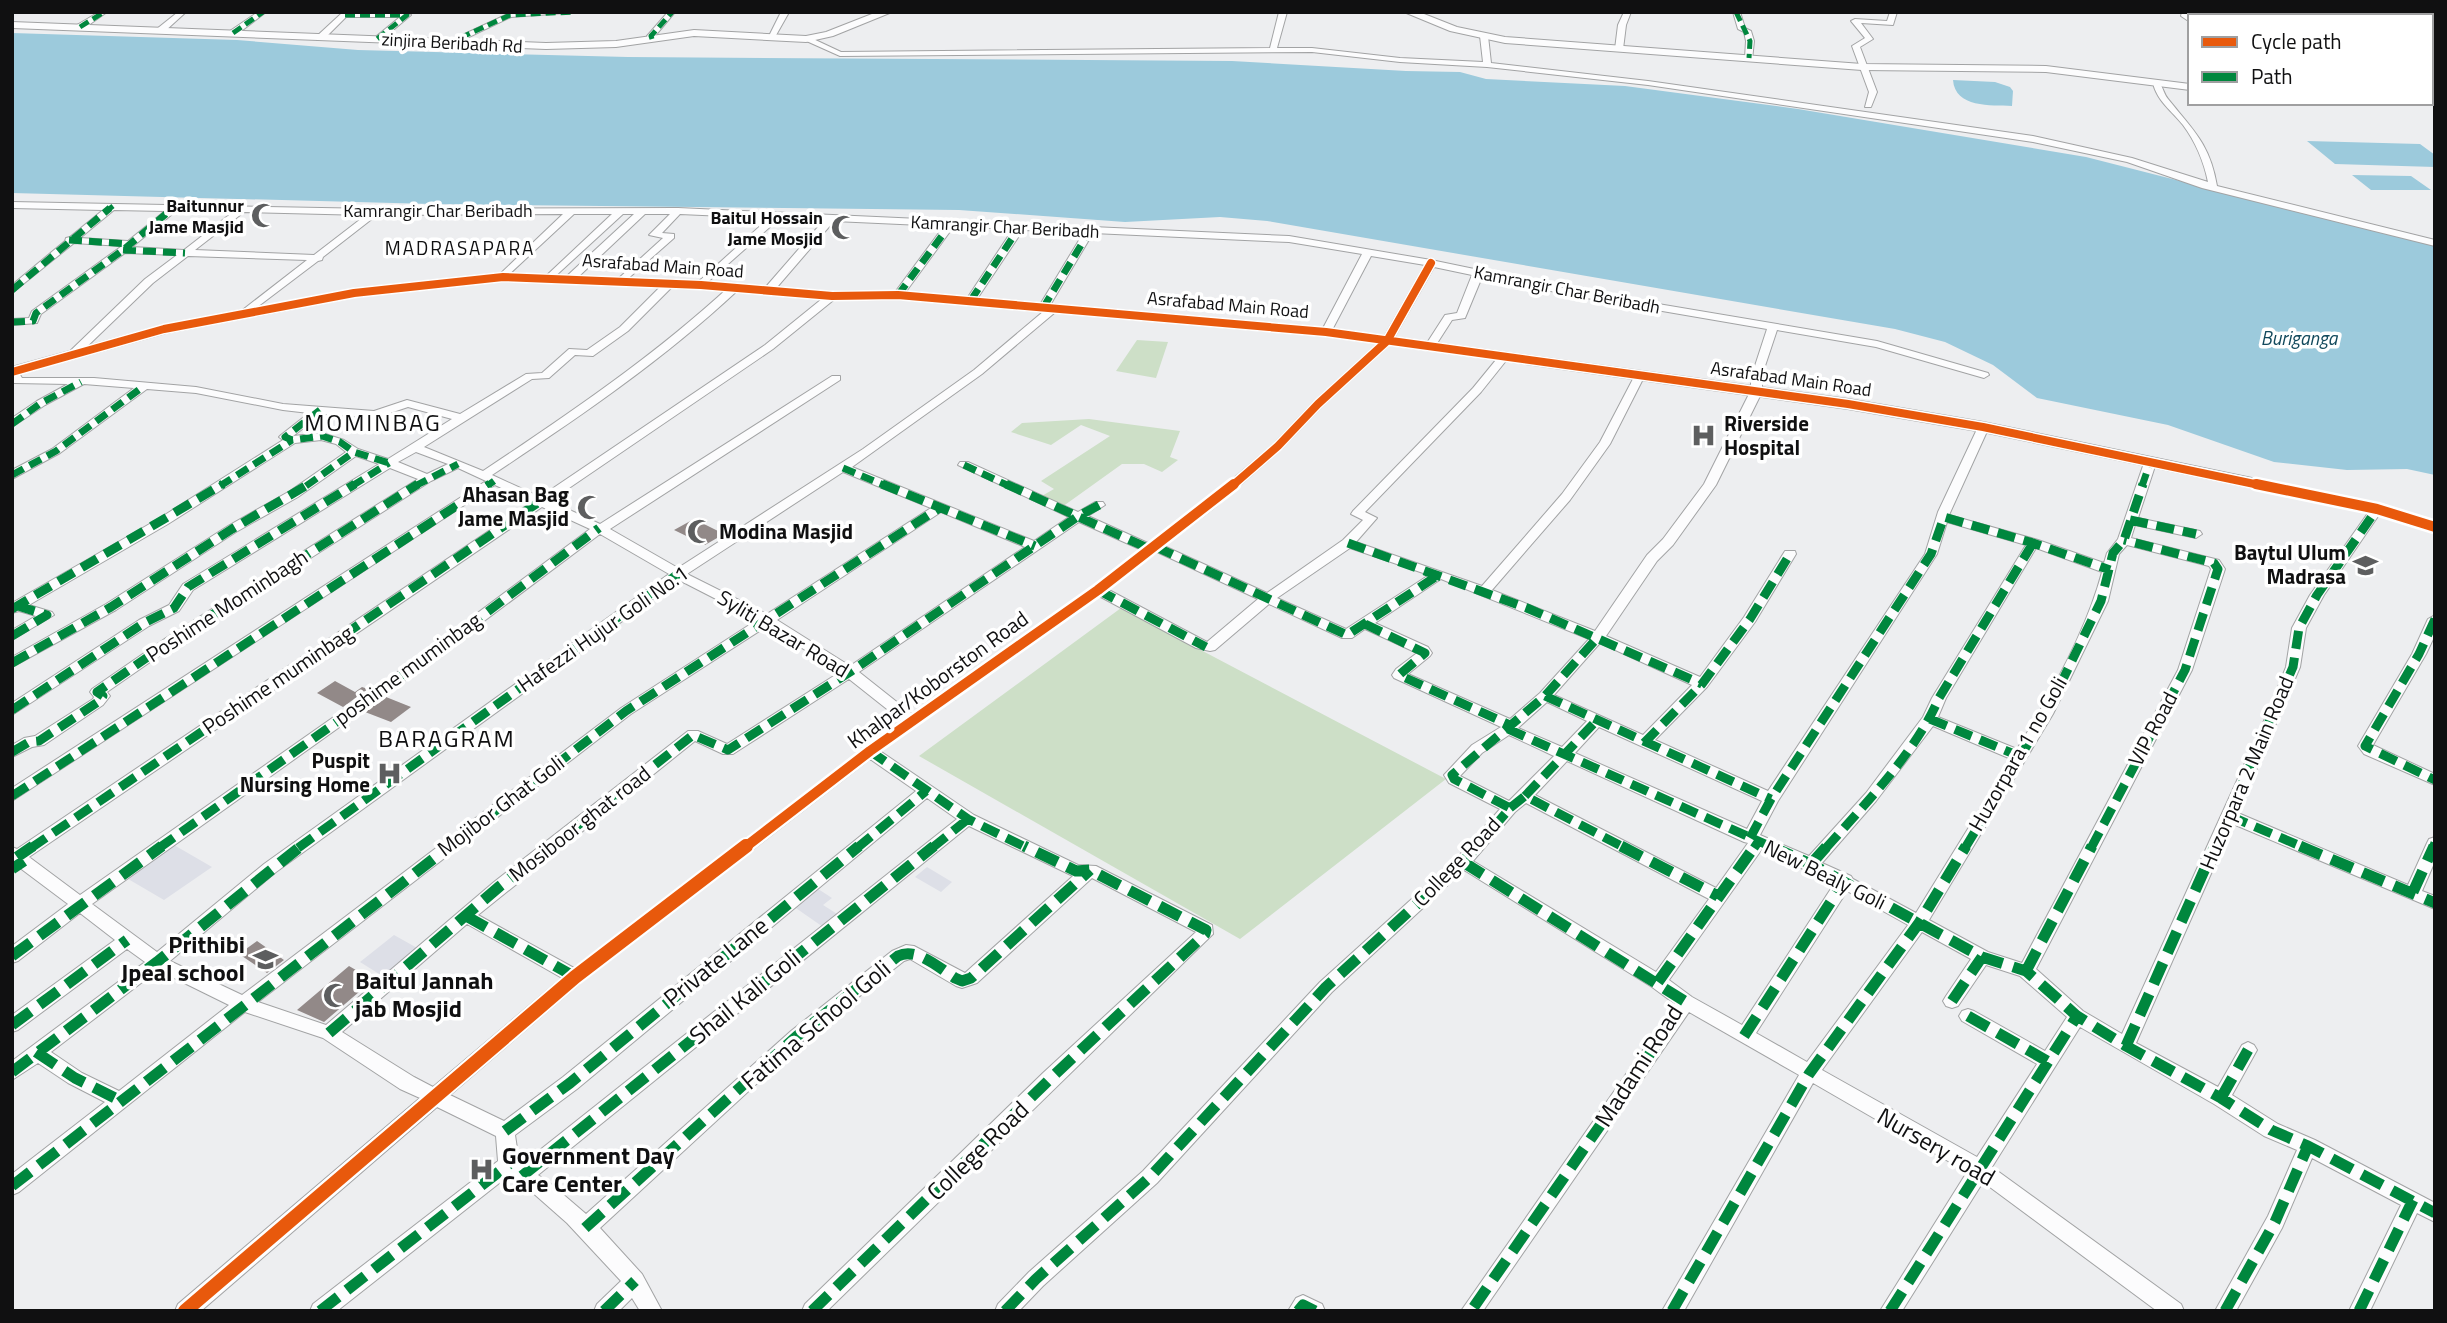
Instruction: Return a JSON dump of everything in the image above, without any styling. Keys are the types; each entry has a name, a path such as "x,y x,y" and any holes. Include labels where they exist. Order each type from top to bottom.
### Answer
{"street":[{"path":"80,27 104,12"},
{"path":"161,30 183,12"},
{"path":"233,33 263,12"},
{"path":"447,44 510,15 574,12"},
{"path":"652,39 651,36 672,12"},
{"path":"770,38 784,15 782,12"},
{"name":"zinjira Beribadh Rd","path":"12,25 546,46 616,44 694,33 806,39 830,34 887,12"},
{"path":"1273,50 1283,12"},
{"path":"1619,49 1622,25 1628,12"},
{"path":"1736,12 1750,41 1749,58"},
{"path":"1868,106 1873,96 1856,47 1869,40 1855,21 1890,23 1894,12"},
{"path":"320,38 346,13 407,15 377,39"},
{"path":"1412,13 1484,36 1619,49 1862,67 2035,69 2188,87"},
{"path":"1484,36 1487,65"},
{"path":"806,39 840,54 1312,50 1611,78 2033,139 2129,160 2213,187 2205,157 2178,113 2160,96 2157,83"},
{"path":"2184,181 2435,243"},
{"name":"Kamrangir Char Beribadh","path":"12,205 374,212 678,211 1089,232 1289,239 1575,293 1877,344 1984,375"},
{"path":"15,286 56,256 52,256 113,206"},
{"path":"12,322 33,321 36,313 127,247 174,208"},
{"path":"70,357 121,305 244,208"},
{"path":"503,277 572,211"},
{"path":"550,278 621,211"},
{"path":"572,277 643,211"},
{"path":"623,280 671,236 654,235 678,211"},
{"path":"244,314 319,258 374,212"},
{"path":"701,285 778,215"},
{"path":"768,291 832,217"},
{"path":"898,295 950,225"},
{"path":"971,300 1019,228"},
{"name":"Hafezzi Hujur Goli No.1","path":"12,1072 157,962 270,868 678,574 843,468 978,372 1049,308 1089,232"},
{"path":"69,240 185,253 319,258"},
{"path":"1326,332 1368,253"},
{"name":"Khalpar/Koborston Road","path":"185,1311 575,977 870,751 1098,590 1211,504 1278,446 1318,404 1387,341 1431,264"},
{"path":"1430,346 1450,317 1461,316 1478,273"},
{"name":"Asrafabad Main Road","path":"13,374 164,329 354,293 503,277 572,277 832,296 898,295 1326,332 1848,404 1983,427 2377,509 2435,527"},
{"path":"12,710 144,623 174,608 188,587 461,418 530,376 545,376 573,351 589,354 624,329 670,284"},
{"path":"12,796 488,478 599,398 705,316 734,288"},
{"name":"Poshime muminbag","path":"16,860 769,347 832,296"},
{"name":"College Road","path":"1005,1311 1036,1279 1150,1177 1326,988 1462,862 1510,808 1454,779 1452,775 1477,749 1509,727 1545,696 1599,636 1652,558 1668,542 1710,485 1756,391 1757,375 1773,327"},
{"path":"1098,590 1206,648 1210,647 1267,599 1348,543 1371,518 1357,514 1449,420 1504,357"},
{"path":"13,374 18,381 81,382 196,390 283,407 375,415 407,403 461,418"},
{"path":"1485,590 1566,497 1606,442 1639,377"},
{"name":"poshime muminbag","path":"12,956 78,905 410,670 600,529 836,378"},
{"path":"12,424 41,403 81,382"},
{"path":"12,475 57,451 144,386"},
{"path":"320,410 285,438 292,440 322,436 340,442 354,452 427,478"},
{"path":"1658,982 1754,840 1771,799 1931,554 1983,427"},
{"path":"15,608 164,521 292,440"},
{"name":"Syliti Bazar Road","path":"414,447 458,464 600,529 678,574 768,620 850,672 913,722"},
{"path":"12,663 111,607 170,568 294,494 354,452"},
{"name":"Huzorpara 1 no Goli","path":"1672,1311 1809,1074 1919,923 2046,714 2101,601 2113,553 2124,540 2150,463"},
{"name":"Poshime Mominbagh","path":"12,752 38,741 98,702 103,696 97,692 172,641 427,478 458,464"},
{"path":"964,466 1347,635 1437,576"},
{"path":"843,468 941,507 1045,538"},
{"path":"850,672 1076,517 1099,505"},
{"name":"Mojibor Ghat Goli","path":"12,1185 243,1004 626,711 941,507"},
{"name":"Huzorpara 2 Main Road","path":"2126,1046 2230,816 2293,667 2299,628 2317,595 2377,509"},
{"path":"1944,517 2033,543 2110,570"},
{"path":"2130,520 2196,534"},
{"name":"VIP Road","path":"2026,971 2185,670 2218,569 2214,564 2124,540"},
{"path":"1348,543 1437,576 1485,590 1564,621 1702,684"},
{"path":"1811,864 1871,797 1930,719 1939,698 2033,543"},
{"path":"1644,743 1702,684 1751,619 1790,554"},
{"path":"12,636 47,615 15,608"},
{"path":"2435,618 2419,654 2365,746 2435,780"},
{"name":"New Bealy Goli","path":"1365,624 1423,650 1425,653 1401,672 1399,675 1402,677 1565,755 1845,880 1982,957 2026,971 2077,1016 2126,1046 2221,1098 2271,1130 2308,1146 2435,1213"},
{"name":"Mosiboor ghat road","path":"329,1033 466,916 693,735 728,750 850,672"},
{"path":"1545,696 1771,799"},
{"path":"1510,808 1525,796 1598,719"},
{"path":"1930,719 2019,756"},
{"path":"870,751 968,818 1076,871 1090,870"},
{"name":"Private Lane","path":"505,1131 570,1083 926,791"},
{"path":"1525,796 1718,896"},
{"path":"2230,816 2435,903"},
{"name":"Shail Kali Goli","path":"320,1311 516,1170 968,818"},
{"path":"2413,892 2435,843"},
{"path":"16,860 157,962 243,1004 329,1033 434,1098 505,1131 516,1170 541,1187 585,1228 635,1281 652,1311"},
{"name":"Madami Road","path":"1462,862 1658,982 1686,1002 1471,1311"},
{"name":"College Road","path":"812,1311 1050,1079 1205,934 1206,930 1202,926 1090,870"},
{"name":"Fatima School Goli","path":"585,1228 797,1036 898,956 906,952 914,953 961,981 971,978 1090,870"},
{"path":"1744,1036 1845,880"},
{"path":"466,916 575,977"},
{"path":"12,1025 127,940"},
{"path":"1952,1001 1982,957"},
{"name":"Nursery road","path":"1686,1002 1980,1169 2174,1311"},
{"path":"1968,1016 2049,1062"},
{"path":"1890,1311 2077,1016"},
{"path":"2221,1098 2248,1050"},
{"path":"36,1052 75,1078 121,1101"},
{"path":"2225,1311 2275,1222 2308,1146"},
{"path":"2359,1311 2413,1200"},
{"path":"604,1311 635,1281"},
{"path":"1298,1311 1303,1305 1315,1311"}],"shaded area":[{"path":"174,845 212,867 164,900 123,876"},
{"path":"927,867 952,882 941,892 915,877"},
{"path":"812,885 832,898 823,905 842,917 826,929 790,904"},
{"path":"394,935 419,949 384,977 360,962"}],"green space":[{"path":"1137,340 1168,342 1156,378 1116,371"},
{"path":"1089,419 1180,431 1170,457 1178,460 1162,472 1144,464 1122,464 1062,507 1040,497 1054,489 1041,481 1110,436 1081,425 1051,445 1011,432 1022,423"},
{"path":"1121,608 1446,779 1240,939 919,756"}],"water":[{"name":"Buriganga","path":"12,33 237,40 358,50 628,57 1232,61 1460,72 1486,79 1625,86 1798,109 2086,157 2435,246 2435,475 2407,469 2347,470 2274,462 2168,425 2037,398 1993,365 1945,342 1895,329 1267,221 1220,217 1125,222 959,210 431,204 12,193"},
{"path":"1953,80 1995,82 2010,87 2013,91 2012,106 1985,105 1967,100 1955,89"},
{"path":"2307,141 2420,144 2435,155 2435,167 2335,164"},
{"path":"2352,175 2411,176 2431,190 2371,190"}],"building":[{"name":"Modina Masjid","path":"694,519 724,534 705,545 674,530"},
{"path":"335,681 355,692 362,687 368,689 343,707 317,693"},
{"path":"386,697 411,707 391,722 365,712"},
{"name":"Prithibi Jpeal school","path":"257,941 284,960 267,973 239,954"},
{"name":"Baitul Jannah jab Mosjid","path":"349,966 373,980 324,1022 297,1010"}],"marked path":[{"path":"80,27 104,12"},
{"path":"233,33 263,12"},
{"path":"447,44 510,15 574,12"},
{"path":"652,39 651,36 672,12"},
{"path":"1736,12 1750,41 1749,58"},
{"path":"345,15 407,15 377,39"},
{"path":"12,290 113,206"},
{"path":"12,322 33,321 36,313 123,250 174,208"},
{"path":"898,295 950,225"},
{"path":"971,300 1019,228"},
{"path":"1043,308 1089,232"},
{"path":"69,240 130,244"},
{"path":"123,250 185,253"},
{"path":"12,424 41,403 81,382"},
{"path":"12,475 56,451 144,386"},
{"path":"320,410 285,437 292,440 322,436 340,442 354,452 389,463"},
{"path":"12,609 164,521 292,440"},
{"path":"12,663 111,607 232,529 294,494 354,452"},
{"path":"12,710 144,623 174,608 188,587 389,463"},
{"path":"1672,1311 1809,1074 1919,923 2046,714 2101,601 2113,553 2124,540 2150,463"},
{"path":"12,752 29,742 39,741 98,702 103,696 97,692 171,641 427,478 458,464"},
{"path":"964,465 1152,550"},
{"path":"843,468 1035,546"},
{"path":"12,796 494,481"},
{"path":"17,857 539,502"},
{"path":"329,1033 500,886 693,735 728,750 850,672 1077,517 1099,505"},
{"path":"12,1186 243,1004 626,711 941,507"},
{"path":"2126,1046 2275,712 2293,667 2299,628 2317,595 2377,509"},
{"path":"1750,838 1771,799 1931,554 1944,517 2033,543 2110,570"},
{"path":"2130,520 2196,534"},
{"path":"12,956 78,905 410,670 599,528"},
{"path":"2026,971 2185,670 2218,569 2214,563 2124,540"},
{"path":"1348,543 1527,608 1702,684"},
{"path":"1811,864 1871,797 1930,719 1939,698 2033,543"},
{"path":"1156,547 1347,635 1437,576"},
{"path":"1644,743 1702,684 1750,619 1790,554"},
{"path":"12,1072 157,962 270,868 678,574"},
{"path":"1098,590 1206,647"},
{"path":"12,636 47,615 18,606"},
{"path":"2435,619 2419,654 2365,746 2435,780"},
{"path":"1365,624 1423,650 1425,653 1399,675 1510,725"},
{"path":"1005,1311 1036,1279 1150,1177 1326,987 1463,862 1510,808 1454,779 1452,775 1544,697 1599,636"},
{"path":"1545,696 1771,799"},
{"path":"1525,796 1598,719"},
{"path":"1930,719 2019,756"},
{"path":"1508,729 1811,864 1982,957 2026,971 2077,1016 2126,1046 2221,1098 2271,1130 2308,1146 2435,1213"},
{"path":"812,1311 1050,1079 1205,934 1206,930 1090,870 1076,871 968,819 870,751"},
{"path":"505,1131 570,1083 926,791"},
{"path":"1510,808 1525,796 1718,896"},
{"path":"2230,816 2435,903"},
{"path":"522,1176 968,819"},
{"path":"1658,982 1758,842"},
{"path":"2413,892 2435,843"},
{"path":"12,869 24,861"},
{"path":"1463,862 1686,1002 1471,1311"},
{"path":"585,1228 797,1036 898,956 906,952 914,953 955,978 962,981 971,978 1090,870"},
{"path":"1744,1036 1845,880"},
{"path":"466,916 575,977"},
{"path":"12,1025 127,940"},
{"path":"1952,1001 1982,957"},
{"path":"1968,1016 2049,1062"},
{"path":"1890,1311 2077,1016"},
{"path":"2221,1098 2248,1050"},
{"path":"36,1052 75,1078 121,1101"},
{"path":"2225,1311 2275,1222 2308,1146"},
{"path":"320,1311 509,1164"},
{"path":"2359,1311 2413,1200"},
{"path":"604,1311 635,1281"},
{"path":"1298,1311 1303,1305 1315,1311"}],"cycle path":[{"path":"185,1311 575,977 870,751 1098,590 1211,504 1278,446 1318,404 1387,341 1431,263"},
{"path":"12,372 164,329 354,293 503,277 701,285 832,296 898,295 1326,332 1848,404 1983,427 2377,509 2435,527"}],"place":[{"name":"Baitunnur Jame Masjid","path":"264,216"},
{"name":"Baitul Hossain Jame Mosjid","path":"843,228"},
{"name":"Riverside Hospital","path":"1704,436"},
{"name":"Ahasan Bag Jame Masjid","path":"589,507"},
{"name":"Modina Masjid","path":"699,532"},
{"name":"Baytul Ulum Madrasa","path":"2366,565"},
{"name":"Puspit Nursing Home","path":"390,773"},
{"name":"Prithibi Jpeal school","path":"265,959"},
{"name":"Baitul Jannah jab Mosjid","path":"335,995"},
{"name":"Government Day Care Center","path":"482,1170"}],"district":[{"name":"MADRASAPARA","path":"460,248"},
{"name":"MOMINBAG","path":"373,423"},
{"name":"BARAGRAM","path":"447,739"}]}
